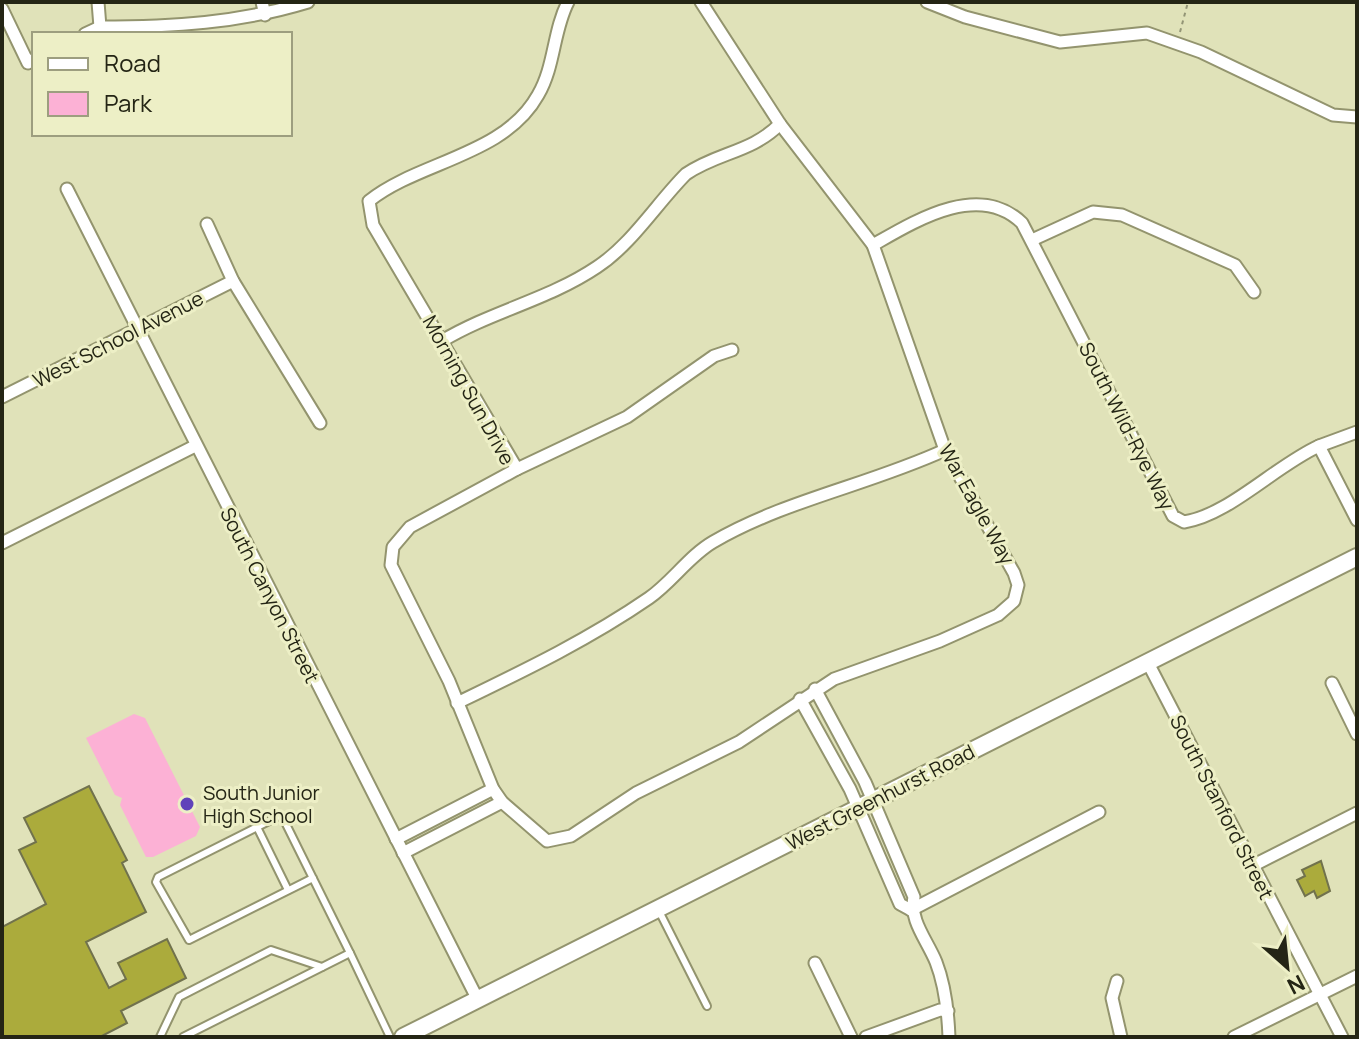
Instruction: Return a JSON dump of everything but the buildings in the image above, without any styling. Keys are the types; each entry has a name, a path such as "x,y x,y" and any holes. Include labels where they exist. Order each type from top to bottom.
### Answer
{"main road":[{"name":"West Greenhurst Road","path":"403,1037 1357,557"}],"street":[{"path":"98,2 100,27"},
{"path":"262,2 265,15"},
{"path":"89,32 100,27 207,24 265,15 308,2"},
{"name":"Morning Sun Drive","path":"502,802 493,789 457,703 391,565 393,547 410,527 517,469 373,225 369,201 386,187 453,159 521,120 552,68 568,2"},
{"path":"701,2 780,124 873,245 934,211 969,206 996,206 1010,211 1032,240 1093,212 1122,215 1235,265 1254,292"},
{"path":"927,2 965,17 1060,42 1147,33 1177,42 1333,115 1357,117"},
{"path":"2,9 31,61"},
{"path":"442,341 484,317 529,304 600,266 686,174 700,165 748,149 780,124"},
{"name":"South Canyon Street","path":"67,189 136,331 478,1000"},
{"path":"207,224 233,281 320,423"},
{"name":"South Wild-Rye Way","path":"1032,240 1173,516 1184,522 1209,515 1293,458 1357,432"},
{"name":"War Eagle Way","path":"502,802 536,835 547,841 557,841 636,793 739,742 815,689 857,669 962,632 998,615 1014,601 1018,585 1014,573 945,450 873,245"},
{"name":"West School Avenue","path":"2,397 233,281"},
{"path":"517,469 627,417 714,356 732,350"},
{"path":"2,543 195,446"},
{"path":"1319,446 1357,520"},
{"path":"457,703 608,626 658,591 710,543 773,512 894,474 945,450"},
{"name":"South Stanford Street","path":"1148,663 1342,1037"},
{"path":"1332,683 1357,734"},
{"path":"815,689 865,805 900,904 911,910 937,964 948,1011 949,1037"},
{"path":"800,699 865,805"},
{"path":"396,839 493,789"},
{"path":"403,853 502,802"},
{"path":"911,910 1099,812"},
{"path":"1252,866 1357,813"},
{"path":"815,963 851,1037"},
{"path":"1234,1037 1357,976"},
{"path":"1117,981 1112,998 1121,1037"},
{"path":"866,1037 890,1025 940,1010 948,1011"}],"lane":[{"path":"313,878 189,940 156,882 158,877 257,827 279,816 283,818 313,878 350,953 390,1037"},
{"path":"257,827 288,890"},
{"path":"658,909 707,1006"},
{"path":"160,1037 179,997 271,950 322,967"},
{"path":"183,1037 350,953"}],"path":[{"path":"1177,42 1188,2"}],"green space":[{"path":"134,714 145,718 200,827 196,836 153,857 146,857 120,805 122,798 115,795 86,738"}],"place":[{"name":"South Junior High School","path":"187,804"}]}
